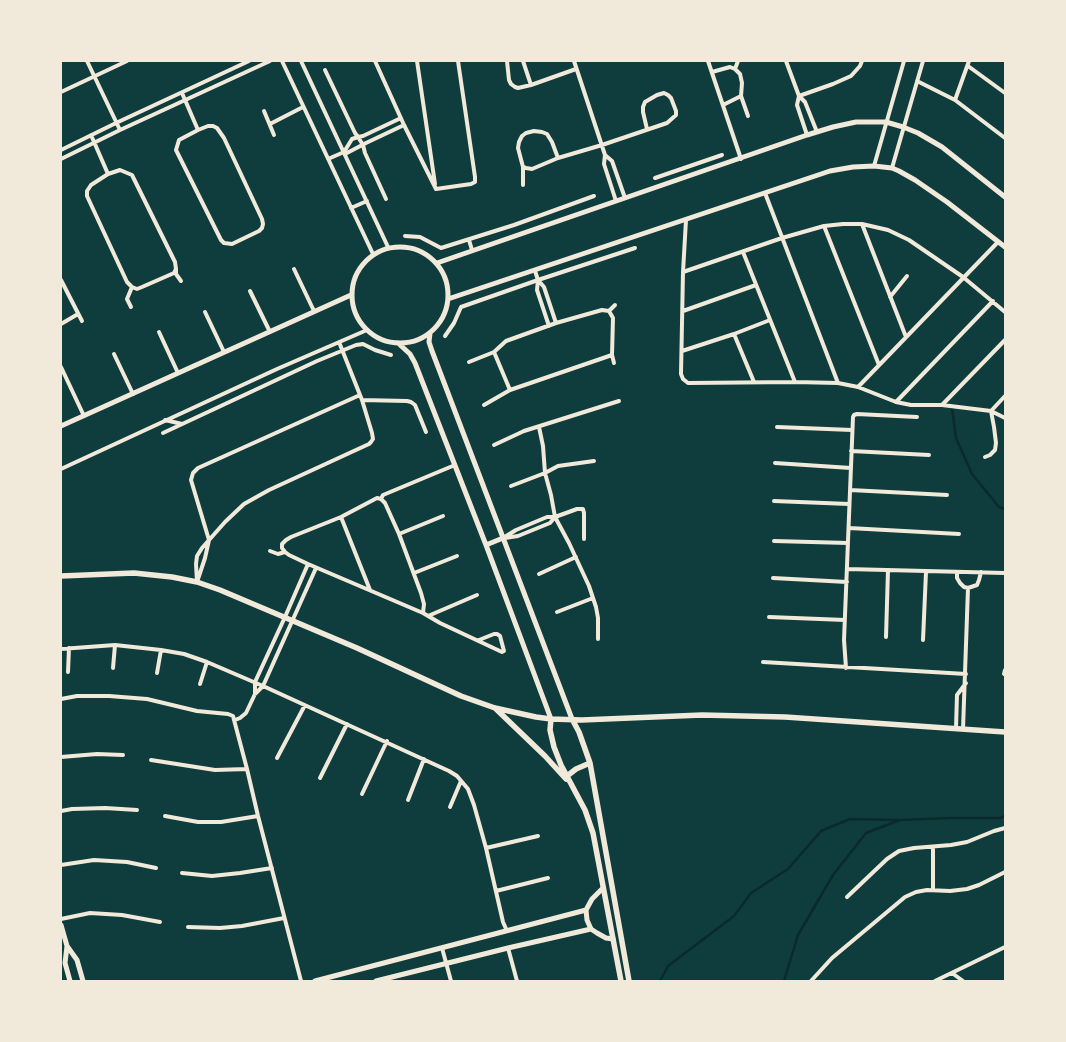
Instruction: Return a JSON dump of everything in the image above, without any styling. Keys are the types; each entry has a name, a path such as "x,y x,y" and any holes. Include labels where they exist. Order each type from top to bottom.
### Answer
{"main road":[{"path":"61,576 134,573 197,582 293,620 461,696 495,708 551,719 702,715 785,717 1005,732"},
{"path":"495,708 545,756 576,793"},
{"path":"551,719 550,730 554,747 561,765 585,810 593,833 621,981"},
{"path":"572,719 579,732 590,763 629,981"},
{"path":"567,776 576,769 590,763"}],"street":[{"path":"87,61 120,130"},
{"path":"61,92 127,61"},
{"path":"61,150 249,61"},
{"path":"61,159 270,61"},
{"path":"282,61 373,254"},
{"path":"301,61 388,247"},
{"path":"383,61 376,63 436,189"},
{"path":"417,61 436,189"},
{"path":"436,189 471,184 474,182 475,177 458,61"},
{"path":"506,61 509,80 511,84 518,88 576,69"},
{"path":"523,61 531,85"},
{"path":"574,61 602,145 605,155 604,164 616,201"},
{"path":"708,61 741,159"},
{"path":"736,69 738,61"},
{"path":"786,61 799,96 805,102 817,132"},
{"path":"799,96 851,76 862,61"},
{"path":"874,166 904,61"},
{"path":"892,168 923,61"},
{"path":"956,100 968,64 1005,93"},
{"path":"712,72 730,67 736,69 740,74 742,83 741,96 748,116"},
{"path":"325,70 355,134 363,145 386,200"},
{"path":"917,81 956,100 1005,138"},
{"path":"182,93 198,130"},
{"path":"523,167 532,169 558,158 667,123 676,116 676,111 668,95 664,93 656,95 645,102 643,112 647,129"},
{"path":"723,105 741,96"},
{"path":"799,96 797,105 807,135"},
{"path":"270,124 303,107"},
{"path":"264,111 274,135"},
{"path":"344,153 352,140 358,136 363,136 401,118"},
{"path":"437,263 807,135 856,122 886,122 904,127 924,136 1005,197"},
{"path":"328,159 363,145 404,125"},
{"path":"213,126 221,133 262,219 262,228 254,235 232,244 224,243 221,240 176,150 179,140 198,130 213,126"},
{"path":"523,185 523,167 518,148 518,142 522,136 534,131 547,134 558,158"},
{"path":"91,135 108,174"},
{"path":"605,155 612,161 625,198"},
{"path":"655,178 722,155"},
{"path":"448,299 830,171 853,167 874,166 892,168 915,180 1005,247"},
{"path":"684,168 688,177"},
{"path":"176,269 174,273 142,287 137,289 132,287 127,282 87,196 90,184 120,170 132,175 175,262 176,269 176,274 181,281"},
{"path":"765,193 838,383"},
{"path":"405,236 420,237 441,248 514,225 594,196"},
{"path":"352,208 367,201"},
{"path":"565,206 568,218"},
{"path":"686,220 682,311 682,380 688,383 838,383 858,387 896,402 911,405 942,405 991,411 1005,418"},
{"path":"683,272 782,238 824,226 862,224 888,230 909,240 964,277 1005,312"},
{"path":"862,224 906,337"},
{"path":"514,225 517,235"},
{"path":"824,226 879,365"},
{"path":"469,240 472,250"},
{"path":"624,240 627,250"},
{"path":"858,387 998,242"},
{"path":"388,247 410,247 420,250 437,263 446,281 448,299 442,318 430,333 418,340 398,343 380,339 367,330 358,319 353,307 351,295 354,279 361,265 373,254 388,247"},
{"path":"445,336 454,323 460,308 635,248"},
{"path":"743,252 795,382"},
{"path":"294,270 314,311"},
{"path":"535,270 538,280 544,287 556,323"},
{"path":"890,297 906,276"},
{"path":"61,280 82,321"},
{"path":"538,280 537,287 549,326"},
{"path":"682,311 756,285"},
{"path":"131,307 127,299 132,287"},
{"path":"250,291 270,332"},
{"path":"472,291 475,302"},
{"path":"61,426 351,295"},
{"path":"896,402 993,301"},
{"path":"609,311 615,305"},
{"path":"469,362 494,352 506,341 556,323 602,310 609,311 614,318 612,355 614,363"},
{"path":"205,312 224,352"},
{"path":"61,324 78,314"},
{"path":"682,351 770,320"},
{"path":"61,470 165,420 367,330"},
{"path":"159,332 178,373"},
{"path":"430,333 432,351 572,719"},
{"path":"734,334 754,382"},
{"path":"942,405 1005,340"},
{"path":"197,582 196,564 202,548 244,504 371,442 373,436 361,397 338,342"},
{"path":"398,343 410,354 415,362 551,719"},
{"path":"163,433 356,345 363,344 392,355"},
{"path":"494,352 510,390"},
{"path":"114,354 133,394"},
{"path":"484,405 510,390 612,355"},
{"path":"61,367 84,416"},
{"path":"991,411 1005,396"},
{"path":"197,582 209,540 191,480 192,473 198,468 361,397 411,402 426,432"},
{"path":"494,446 524,431 619,401"},
{"path":"985,456 990,455 995,450 996,443 991,411"},
{"path":"846,668 844,640 853,417 858,414 917,417"},
{"path":"165,420 182,424"},
{"path":"539,427 543,446 545,473 555,517 576,557 593,598 598,618 598,639"},
{"path":"777,427 852,430"},
{"path":"851,451 929,455"},
{"path":"511,486 558,466 594,461"},
{"path":"774,463 851,468"},
{"path":"380,499 383,495 455,465"},
{"path":"850,490 947,495"},
{"path":"425,614 424,604 414,573 399,534 385,503 380,499 377,498 341,517 286,540 282,544 284,552 316,568 425,614 440,623 502,652 504,651 500,636 496,634 479,640"},
{"path":"774,501 850,504"},
{"path":"486,545 548,517 555,517 577,509 583,509 584,513 584,539"},
{"path":"399,534 444,516"},
{"path":"341,517 370,590"},
{"path":"849,528 959,534"},
{"path":"774,541 848,543"},
{"path":"270,551 278,554 284,552"},
{"path":"414,573 457,556"},
{"path":"539,574 576,557"},
{"path":"255,694 255,682 308,564"},
{"path":"234,720 246,713 255,694 263,686 316,568"},
{"path":"847,569 1005,573"},
{"path":"886,637 888,570"},
{"path":"923,640 926,572"},
{"path":"957,572 957,578 960,583 968,588 977,585 980,580 980,572"},
{"path":"773,578 847,582"},
{"path":"964,729 968,588"},
{"path":"425,614 478,594"},
{"path":"557,612 593,598"},
{"path":"769,618 845,620"},
{"path":"113,668 115,645"},
{"path":"61,649 115,645 184,654 255,682 449,771 468,789 474,805 506,931"},
{"path":"68,672 69,648"},
{"path":"157,673 161,650"},
{"path":"200,684 207,662"},
{"path":"763,662 966,674"},
{"path":"1004,674 1005,670"},
{"path":"956,728 958,695 966,683"},
{"path":"61,699 77,696 108,696 146,700 197,711 233,716 301,981"},
{"path":"277,758 305,705"},
{"path":"320,778 347,724"},
{"path":"362,794 387,742"},
{"path":"61,757 97,754 123,755"},
{"path":"408,800 424,759"},
{"path":"151,760 214,770 247,769"},
{"path":"450,807 461,781"},
{"path":"61,811 105,808 137,810"},
{"path":"165,816 198,822 221,822 258,816"},
{"path":"847,897 888,859 899,852 914,848 967,842 1005,828"},
{"path":"486,848 538,836"},
{"path":"933,847 933,890"},
{"path":"61,865 94,860 127,862 156,868"},
{"path":"182,873 212,876 272,868"},
{"path":"811,981 832,958 905,897 916,892 967,889 1005,872"},
{"path":"496,891 548,878"},
{"path":"603,888 592,899 586,910 587,920 590,929 613,939"},
{"path":"315,981 586,910"},
{"path":"61,919 90,913 122,915 160,922"},
{"path":"188,927 220,928 242,926 284,918"},
{"path":"61,925 67,946 77,960 83,981"},
{"path":"376,981 590,929"},
{"path":"67,946 65,963 70,981"},
{"path":"442,948 451,981"},
{"path":"508,948 517,981"},
{"path":"935,981 1005,948"},
{"path":"952,973 963,981"}],"waterway":[{"path":"952,408 956,438 972,474 999,507 1005,509"},
{"path":"784,981 798,935 833,875 866,833 900,820 1000,818 1005,816"},
{"path":"660,981 668,966 734,916 751,893 788,869 821,831 850,819 897,820"}]}
